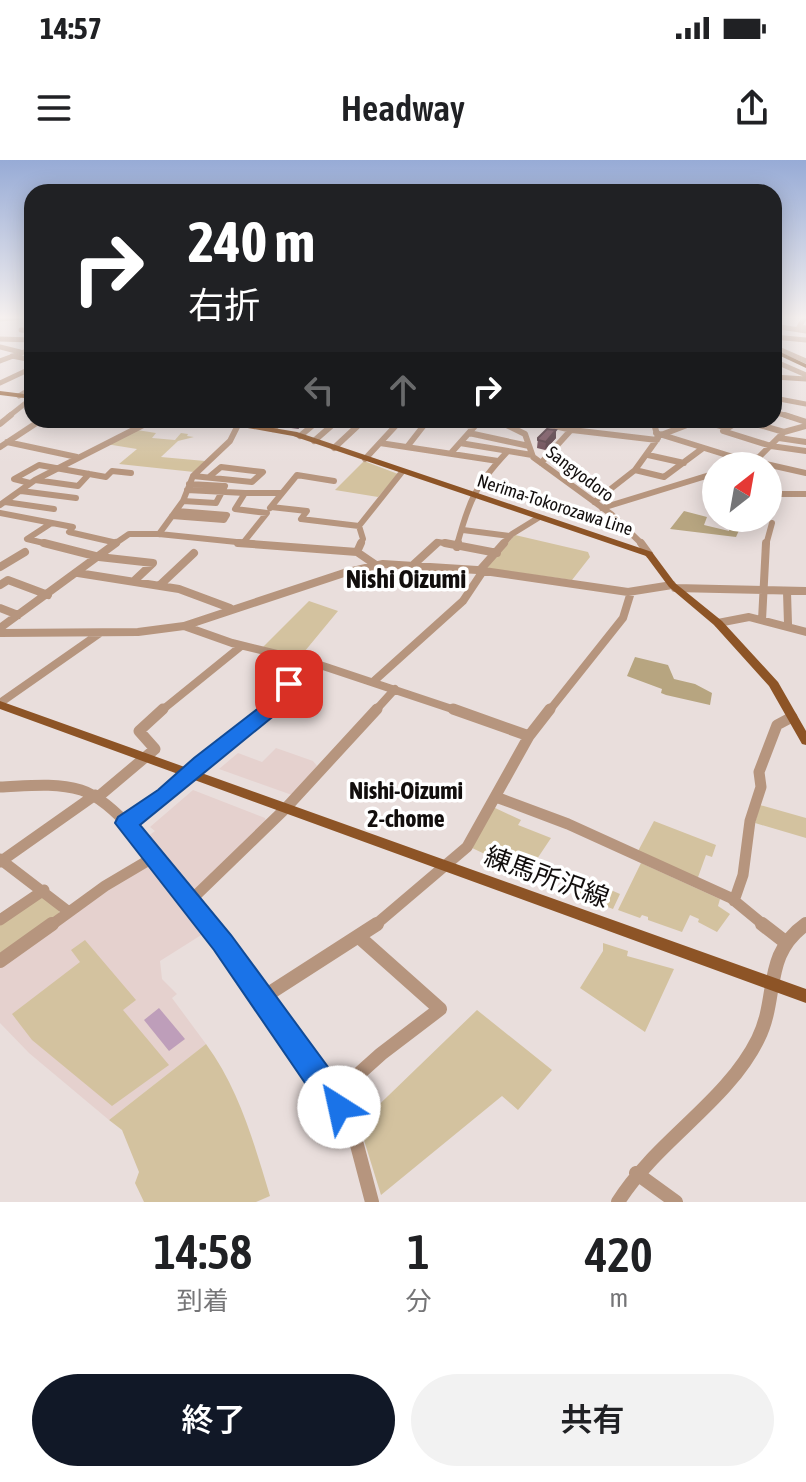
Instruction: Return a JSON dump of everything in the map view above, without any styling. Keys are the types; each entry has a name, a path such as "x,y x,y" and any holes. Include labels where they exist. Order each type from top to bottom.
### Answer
{"main road":[{"path":"0,393 24,397"},
{"name":"Nerima-Tokorozawa Line","path":"268,428 300,436 472,497 649,554 674,586 718,623 774,684 806,741"},
{"name":"練馬所沢線","path":"0,704 806,996"}],"street":[{"path":"0,383 24,369"},
{"path":"782,375 806,370"},
{"path":"19,396 24,393"},
{"path":"782,400 806,404"},
{"path":"0,424 24,404"},
{"path":"782,416 806,424"},
{"path":"764,452 781,435 806,424"},
{"path":"4,444 29,428"},
{"path":"2,503 56,468 137,428"},
{"path":"159,534 183,501 193,476 230,441 234,428"},
{"path":"300,436 310,428"},
{"path":"314,441 329,428"},
{"path":"334,448 355,428"},
{"path":"365,459 394,428"},
{"path":"407,447 420,428"},
{"path":"451,453 473,428"},
{"name":"Sangyodoro","path":"513,428 525,434 531,451 541,463 634,534 649,554"},
{"path":"567,428 658,436 717,452"},
{"path":"656,428 658,436"},
{"path":"594,502 635,470 658,436 679,428"},
{"path":"728,428 724,432 771,446 806,451"},
{"path":"766,428 806,442"},
{"path":"541,463 572,430"},
{"path":"469,433 531,451"},
{"path":"380,443 498,461"},
{"path":"460,443 507,452 531,451"},
{"path":"4,444 77,457"},
{"path":"664,477 703,448"},
{"path":"457,547 472,497 483,478 507,452"},
{"path":"648,455 684,463"},
{"path":"89,474 78,486 14,479 39,465 106,477 112,471 131,473"},
{"path":"193,476 252,482 263,472 221,467 209,477"},
{"path":"782,468 806,473"},
{"path":"635,470 688,484"},
{"path":"359,526 402,472"},
{"path":"243,543 297,475 334,481"},
{"path":"602,508 702,478"},
{"path":"188,487 223,492 281,493"},
{"path":"21,491 72,498 38,522"},
{"path":"183,501 216,503 223,492"},
{"path":"245,493 235,509 307,511 301,519 359,526"},
{"path":"782,494 806,494"},
{"path":"2,503 54,509"},
{"path":"0,513 73,527 69,532 117,543"},
{"path":"174,513 227,515 224,520 174,513"},
{"path":"374,681 396,656 448,616 477,587 482,570 510,536 538,518"},
{"path":"50,524 27,539 99,557 153,563 135,580"},
{"path":"357,552 363,539 359,526"},
{"path":"463,530 510,536"},
{"path":"762,620 769,532"},
{"path":"0,630 129,534 357,552 376,565"},
{"path":"413,565 434,543 497,553"},
{"path":"0,567 25,552"},
{"path":"160,585 194,553"},
{"path":"0,555 14,559"},
{"path":"0,630 100,633 184,626 230,608 376,565 482,570 539,581 631,592 674,586 763,592 806,591"},
{"path":"78,573 160,585 230,608"},
{"path":"0,585 8,580 48,595"},
{"path":"262,998 358,936 467,847 529,736 610,637 623,618 631,592"},
{"path":"787,592 788,624"},
{"path":"0,608 18,615"},
{"path":"718,623 726,617 762,620 788,624 806,632"},
{"path":"184,626 240,647 310,662 374,681 529,736"},
{"path":"0,704 100,633"},
{"path":"69,912 1,860 96,796 145,758 155,748 139,731 140,728 240,647"},
{"path":"126,823 269,710 270,705 310,662"},
{"path":"190,901 285,809 395,689"},
{"path":"734,901 743,875 750,821 761,787 759,772 777,725 792,717"},
{"path":"0,787 68,786 96,796 126,823 190,901 333,1097 357,1145 372,1202"},
{"path":"496,797 593,835 734,901 784,941"},
{"path":"0,961 154,857"},
{"path":"0,920 44,890"},
{"path":"618,1202 636,1173 718,1093 756,1043 765,1023 771,984 784,941 806,924"},
{"path":"333,1097 381,1054 440,1009 358,936"},
{"path":"636,1173 676,1202"}],"shaded area":[{"path":"137,430 156,433 152,438 175,440 181,433 188,434 194,437 178,441 161,457 205,461 194,472 119,464 137,449 106,444"},
{"path":"364,461 398,474 378,497 335,490"},
{"path":"684,511 702,516 702,532 738,532 736,537 670,529"},
{"path":"515,535 588,552 590,557 572,580 485,568"},
{"path":"309,601 338,611 300,657 262,648"},
{"path":"635,657 668,665 674,679 695,684 712,693 710,705 666,695 661,693 662,689 627,676"},
{"path":"276,748 313,761 317,766 292,795 219,769 238,753 262,762"},
{"path":"193,790 266,821 195,889 190,889 147,837 155,831 150,827"},
{"path":"760,805 806,818 806,838 755,823"},
{"path":"493,807 521,820 518,825 551,838 527,874 470,847"},
{"path":"654,821 716,845 712,857 706,855 697,880 637,853"},
{"path":"641,863 720,899 718,906 730,914 717,932 690,915 682,932 648,920 648,917 642,915 640,918 618,910"},
{"path":"153,866 206,932 160,961 162,979 177,994 172,998 206,1044 109,1120 29,1053 0,1023 0,967 109,888 143,867"},
{"path":"588,880 620,894 613,909 575,895"},
{"path":"40,898 45,898 60,910 57,918 0,957 0,924"},
{"path":"85,940 136,1000 123,1010 169,1065 112,1106 32,1040 12,1014 80,962 71,950"},
{"path":"603,943 628,951 627,956 674,969 645,1032 580,988 603,951"},
{"path":"159,1008 185,1039 169,1051 144,1020"},
{"path":"477,1010 552,1070 518,1110 502,1096 381,1195 359,1124"},
{"path":"206,1044 237,1098 270,1196 256,1202 144,1202 135,1183 139,1172 122,1130 109,1120"}],"building":[{"path":"547,429 556,430 546,442 538,440 538,438"}],"district":[{"name":"Nishi Oizumi","path":"406,579"},
{"name":"Nishi-Oizumi 2-chome","path":"406,805"}],"route":[{"path":"289,684 269,710 201,763 165,796 126,823 223,943 339,1107"}]}
